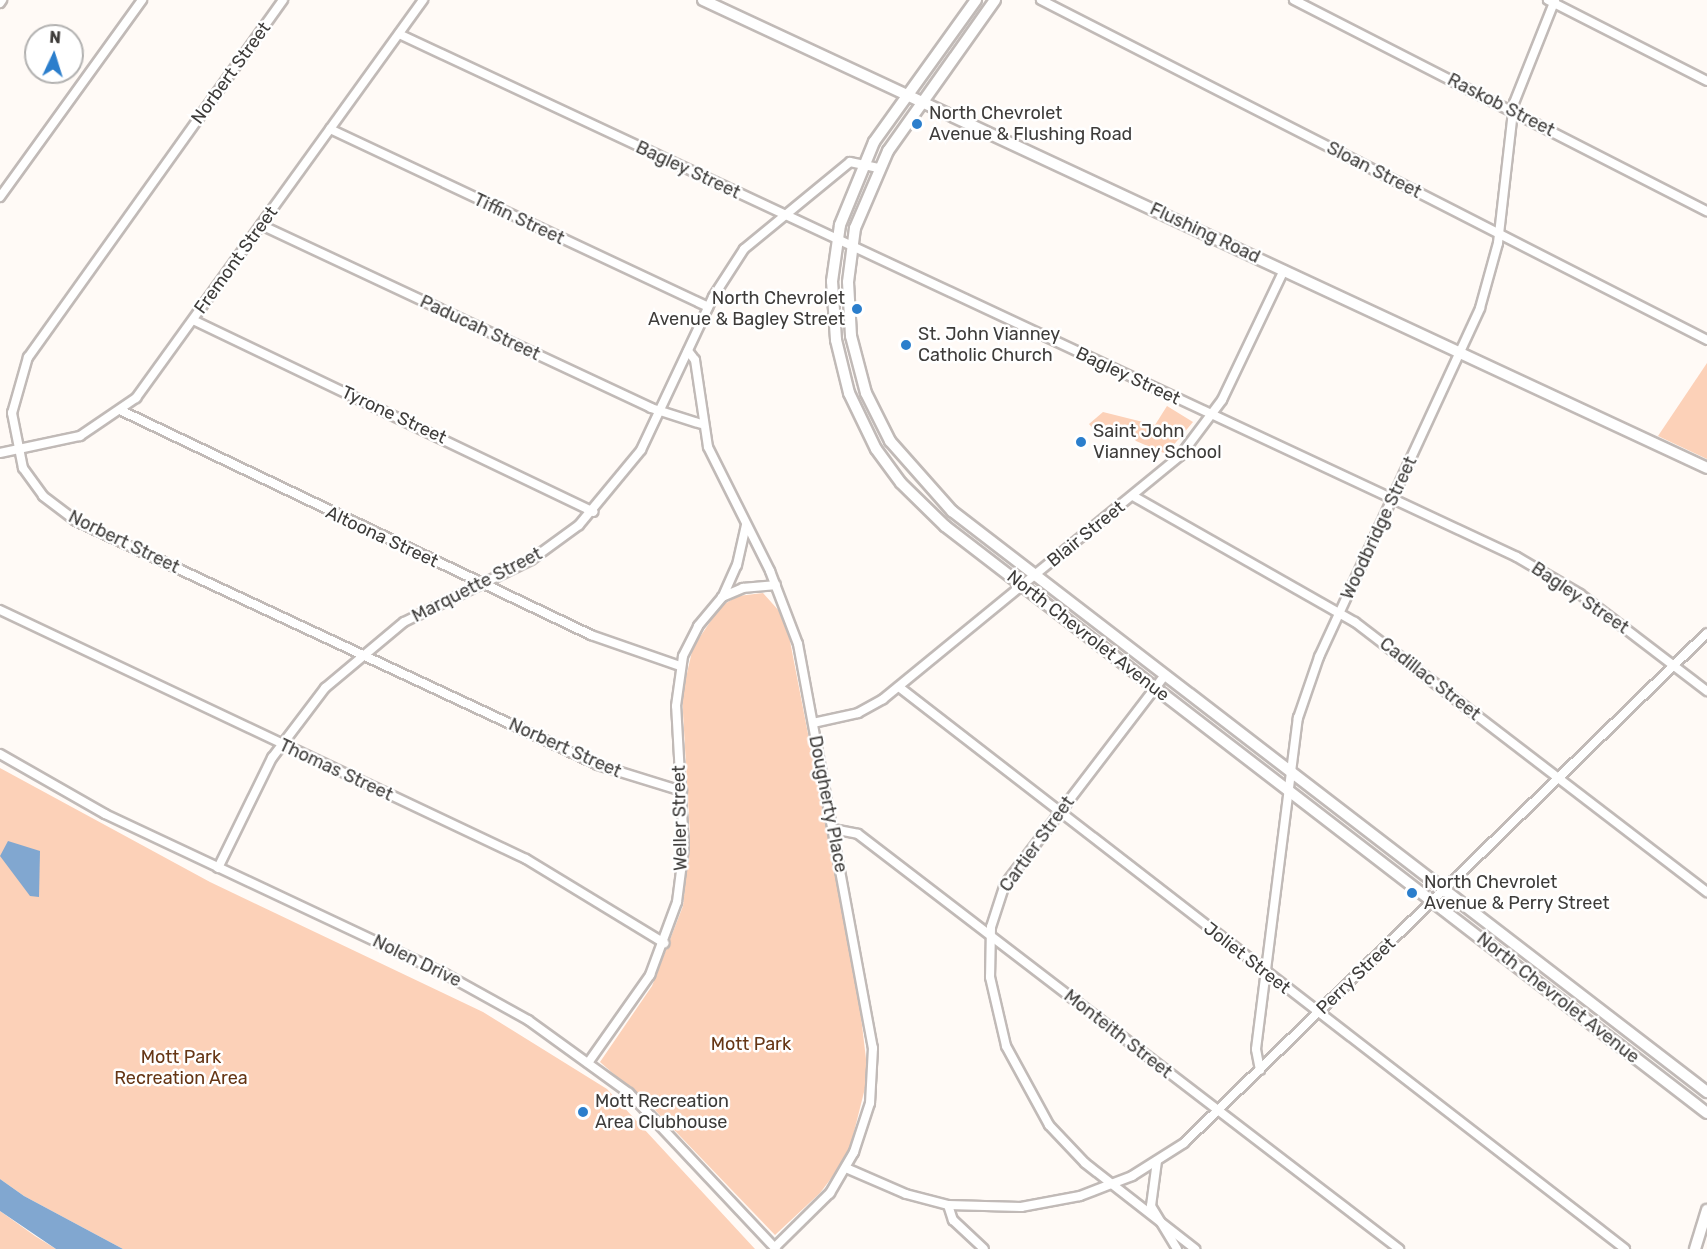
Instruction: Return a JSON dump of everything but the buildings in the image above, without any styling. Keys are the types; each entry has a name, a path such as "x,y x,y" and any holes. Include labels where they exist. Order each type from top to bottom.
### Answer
{"street":[{"path":"0,197 142,0"},
{"name":"Norbert Street","path":"283,0 31,352 12,402 16,450 39,491 71,518 607,769 682,791"},
{"name":"Fremont Street","path":"0,453 73,439 122,411 193,320 423,0"},
{"name":"Flushing Road","path":"703,0 1707,468"},
{"name":"North Chevrolet Avenue","path":"976,0 908,94 863,162 837,240 832,288 837,350 851,399 876,450 924,508 1707,1113"},
{"name":"North Chevrolet Avenue","path":"995,0 922,101 878,168 852,247 853,346 866,393 890,441 940,500 1707,1092"},
{"name":"Sloan Street","path":"1041,0 1707,340"},
{"name":"Raskob Street","path":"1294,0 1707,211"},
{"path":"1552,1 1707,81"},
{"name":"Woodbridge Street","path":"1260,1070 1256,1056 1288,770 1304,696 1339,613 1461,353 1486,290 1499,233 1512,111 1552,1"},
{"name":"Bagley Street","path":"399,34 1556,578 1707,691"},
{"name":"Tiffin Street","path":"330,129 708,307"},
{"name":"Marquette Street","path":"218,868 281,744 316,698 361,654 420,612 539,555 593,512 630,466 660,411 708,307 738,256 781,214 850,162 863,162"},
{"path":"863,162 878,168"},
{"name":"Paducah Street","path":"261,225 660,411 701,424"},
{"name":"Blair Street","path":"813,723 866,710 899,687 1180,456 1213,415 1284,270"},
{"name":"Tyrone Street","path":"193,320 593,512"},
{"name":"Dougherty Place","path":"688,351 695,360 701,424 746,525 776,585 798,644 873,1056 868,1112 846,1168 830,1193 776,1248"},
{"name":"Altoona Street","path":"122,411 600,639 680,666"},
{"path":"876,450 890,441"},
{"name":"Cadillac Street","path":"1133,496 1339,613 1707,892"},
{"name":"Weller Street","path":"588,1063 641,990 664,943 683,864 682,791 676,706 680,666 694,632 722,597 735,572 746,525"},
{"path":"722,597 743,588 776,585"},
{"name":"Thomas Street","path":"0,610 540,866 664,943"},
{"name":"Perry Street","path":"846,1168 906,1194 948,1205 1041,1205 1112,1185 1157,1161 1219,1111 1707,633"},
{"name":"Cartier Street","path":"1165,675 1005,884 990,935 993,997 1018,1075 1055,1133 1112,1185 1195,1249"},
{"name":"Joliet Street","path":"899,687 1058,813 1625,1249"},
{"name":"Nolen Drive","path":"0,753 79,801 470,986 588,1063 629,1093 776,1248"},
{"name":"Monteith Street","path":"833,829 856,832 1399,1249"},
{"path":"1576,1012 1586,999"},
{"path":"1157,1161 1151,1194 1155,1218 1177,1249"},
{"path":"948,1205 953,1220 984,1249"},
{"path":"1695,1249 1707,1210"}],"green space":[{"path":"1707,363 1707,459 1658,436"},
{"path":"1167,406 1193,422 1166,454 1136,441 1122,425 1101,438 1089,424 1103,412 1155,425"},
{"name":"Mott Park","path":"763,593 780,612 789,636 858,991 868,1076 848,1156 820,1193 775,1235 655,1110 600,1062 652,986 683,906 690,835 682,695 693,647 721,606 738,596"},
{"name":"Mott Park Recreation Area","path":"0,768 210,882 483,1012 607,1089 755,1249 123,1249 24,1196 0,1179"},
{"path":"0,1211 35,1236 56,1249 0,1249"}],"water":[{"path":"8,841 40,851 39,897 30,896 0,856"},
{"path":"0,1179 24,1196 123,1249 56,1249 0,1211"}],"place":[{"name":"North Chevrolet Avenue & Flushing Road","path":"917,124"},
{"name":"North Chevrolet Avenue & Bagley Street","path":"857,309"},
{"name":"St. John Vianney Catholic Church","path":"906,345"},
{"name":"Saint John Vianney School","path":"1081,442"},
{"name":"North Chevrolet Avenue & Perry Street","path":"1412,893"},
{"name":"Mott Recreation Area Clubhouse","path":"583,1112"}]}
